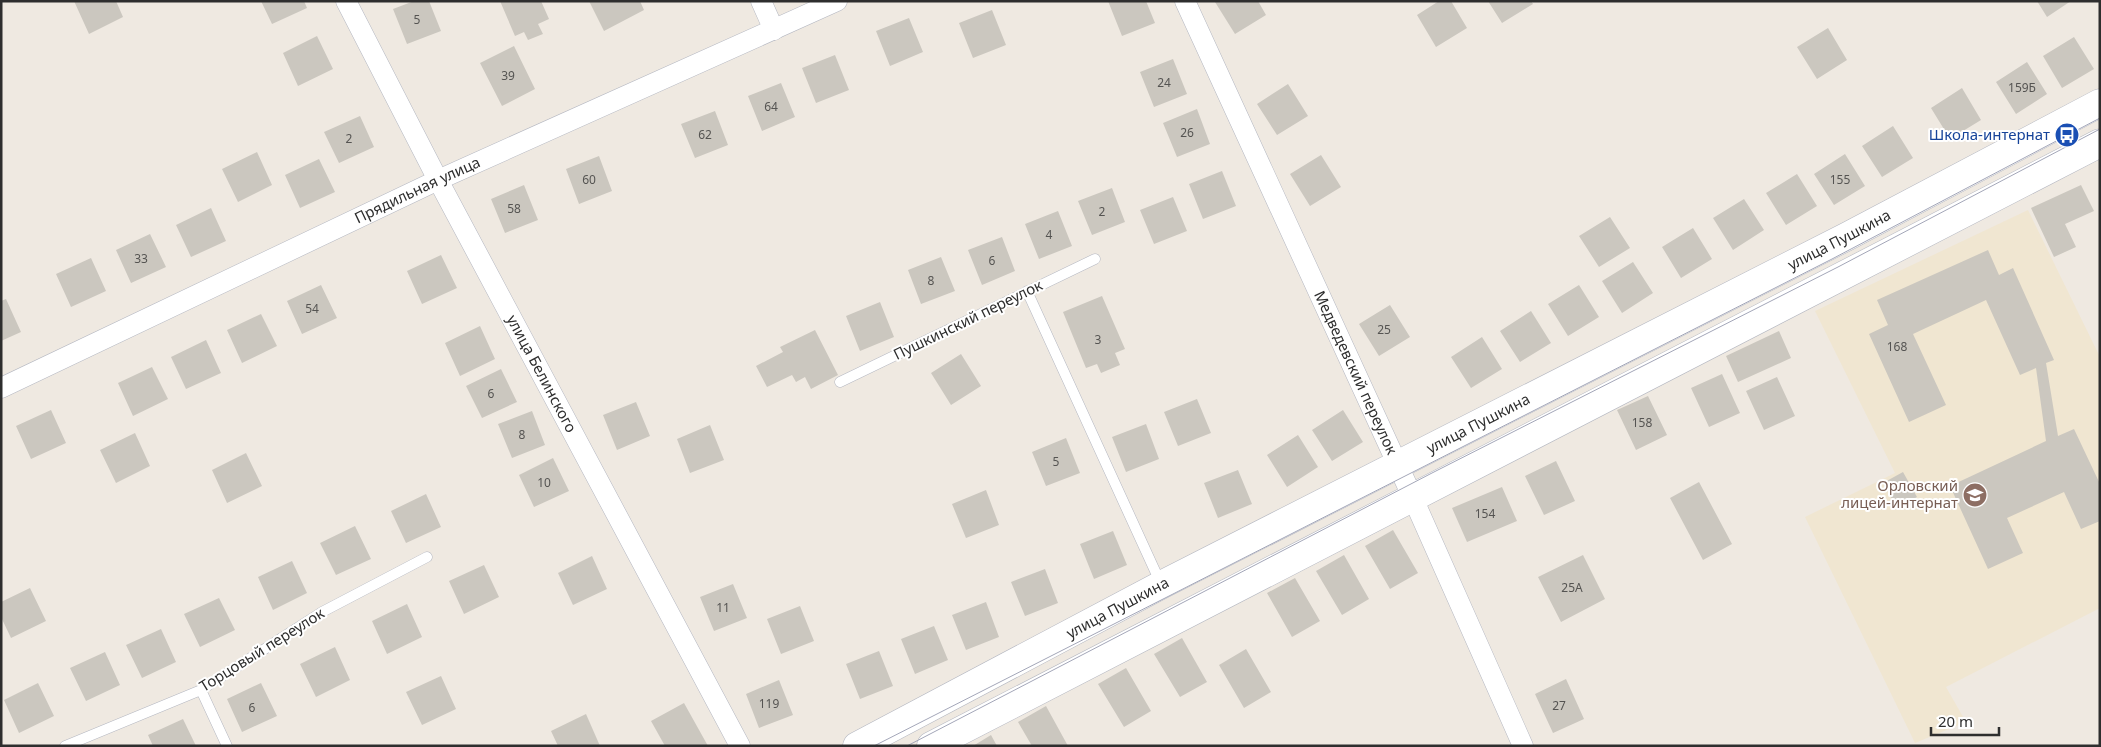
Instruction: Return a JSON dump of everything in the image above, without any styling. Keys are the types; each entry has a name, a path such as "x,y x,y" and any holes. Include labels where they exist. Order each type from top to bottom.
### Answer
{"main road":[{"name":"улица Пушкина","path":"857,746 1161,585 1846,237 2100,103"},
{"path":"931,746 1412,496 2100,143"}],"street":[{"name":"улица Белинского","path":"346,1 438,180 740,746"},
{"path":"761,1 774,30"},
{"name":"Прядильная улица","path":"1,388 438,180 837,1"},
{"name":"Медведевский переулок","path":"1185,1 1412,496 1523,746"}],"lane":[{"name":"Пушкинский переулок","path":"840,382 1095,258"},
{"path":"1027,291 1161,585"},
{"name":"Торцовый переулок","path":"65,746 201,690 322,612 427,557"},
{"path":"201,690 227,746"}],"shaded area":[{"name":"Орловский лицей-интернат","path":"2028,210 2100,357 2100,608 1946,687 1966,722 1915,743 1805,517 1895,473 1815,311"}],"building":[{"path":"74,1 116,1 123,17 89,34"},
{"path":"261,1 304,1 307,8 272,24"},
{"path":"414,1 429,1 441,31 407,44 393,9"},
{"path":"500,1 541,1 549,19 538,24 543,34 528,40 524,32 515,36"},
{"path":"589,1 640,1 644,10 604,31"},
{"path":"1108,1 1146,1 1155,23 1122,36"},
{"path":"1258,1 1266,15 1235,34 1215,2"},
{"path":"1439,1 1451,1 1467,28 1436,47 1417,15"},
{"path":"1488,1 1531,1 1533,4 1502,23"},
{"path":"2037,1 2071,1 2047,17"},
{"path":"992,10 1006,45 973,58 959,23"},
{"path":"909,18 923,52 890,66 876,31"},
{"path":"1828,28 1847,60 1817,79 1797,47"},
{"path":"317,36 333,69 298,86 283,53"},
{"path":"2074,37 2094,69 2062,88 2043,56"},
{"path":"514,46 535,89 502,106 480,63"},
{"path":"835,55 849,90 816,103 802,68"},
{"path":"1173,59 1187,94 1154,107 1140,72"},
{"path":"2027,62 2047,94 2016,114 1996,82"},
{"path":"781,83 795,117 762,131 748,96"},
{"path":"1288,84 1308,116 1277,135 1257,104"},
{"path":"1962,88 1981,120 1950,139 1931,108"},
{"path":"1197,109 1210,144 1177,157 1163,123"},
{"path":"715,111 728,145 695,158 681,124"},
{"path":"360,116 374,147 339,163 324,132"},
{"path":"1893,126 1913,158 1882,177 1862,146"},
{"path":"257,152 272,185 238,202 222,169"},
{"path":"1845,154 1865,186 1834,205 1814,174"},
{"path":"1321,155 1341,187 1310,206 1290,174"},
{"path":"599,156 612,191 579,204 566,169"},
{"path":"319,159 335,192 300,208 285,175"},
{"path":"1222,171 1236,206 1203,219 1189,184"},
{"path":"1797,174 1817,206 1786,225 1766,193"},
{"path":"524,185 538,220 505,233 491,199"},
{"path":"2081,185 2094,211 2065,224 2076,247 2054,257 2031,208"},
{"path":"1112,188 1125,222 1092,235 1078,201"},
{"path":"1173,197 1187,231 1154,244 1140,210"},
{"path":"1744,199 1764,230 1733,250 1713,218"},
{"path":"211,208 226,241 191,257 176,225"},
{"path":"1058,211 1072,246 1039,259 1025,224"},
{"path":"1610,217 1630,248 1599,267 1579,236"},
{"path":"1693,228 1712,259 1681,278 1662,247"},
{"path":"150,234 166,267 131,283 116,250"},
{"path":"1002,237 1015,271 982,285 968,250"},
{"path":"1988,250 1999,275 2013,268 2054,360 2046,363 2058,436 2074,429 2100,484 2100,521 2081,529 2064,492 2007,518 2023,553 1988,569 1950,486 2046,441 2036,368 2020,375 1986,300 1913,334 1946,405 1909,422 1869,334 1888,325 1877,300"},
{"path":"441,255 457,288 422,304 407,271"},
{"path":"941,257 955,291 921,304 908,270"},
{"path":"91,258 106,291 71,307 56,274"},
{"path":"1633,262 1653,293 1622,313 1602,281"},
{"path":"321,285 337,318 302,334 287,301"},
{"path":"1579,285 1599,317 1568,336 1548,304"},
{"path":"1102,296 1125,349 1115,353 1120,365 1101,373 1097,364 1086,368 1063,312"},
{"path":"6,299 21,332 1,341 1,301"},
{"path":"880,302 894,337 860,351 846,316"},
{"path":"1390,305 1410,337 1379,356 1359,324"},
{"path":"1531,311 1551,343 1520,362 1500,331"},
{"path":"261,314 277,346 242,363 227,330"},
{"path":"480,326 495,359 460,376 445,343"},
{"path":"815,330 838,375 811,389 805,377 796,382 792,375 767,387 756,366 783,352 780,347"},
{"path":"1779,331 1791,358 1738,382 1726,356"},
{"path":"1482,337 1502,369 1471,388 1451,357"},
{"path":"206,340 221,373 186,389 171,357"},
{"path":"961,354 981,386 951,405 931,373"},
{"path":"152,367 168,399 133,416 118,383"},
{"path":"501,369 517,402 482,418 466,386"},
{"path":"1722,374 1740,413 1709,427 1691,388"},
{"path":"1777,377 1795,416 1764,430 1746,391"},
{"path":"1648,396 1667,435 1636,450 1617,410"},
{"path":"1197,399 1211,433 1178,446 1164,412"},
{"path":"636,402 650,436 617,450 603,415"},
{"path":"51,410 66,443 31,459 16,426"},
{"path":"1343,410 1363,442 1332,461 1312,430"},
{"path":"532,411 545,445 512,458 498,424"},
{"path":"1146,424 1159,459 1126,472 1112,437"},
{"path":"710,425 724,460 690,473 677,439"},
{"path":"135,433 150,466 116,483 100,450"},
{"path":"1298,435 1318,467 1287,487 1267,455"},
{"path":"1066,438 1080,473 1046,486 1032,452"},
{"path":"246,453 262,486 227,503 212,470"},
{"path":"553,458 569,491 534,507 519,475"},
{"path":"1556,461 1575,501 1544,515 1525,476"},
{"path":"1238,470 1252,504 1218,518 1204,483"},
{"path":"1903,472 1917,497 1897,508 1883,483"},
{"path":"1699,482 1732,544 1703,560 1670,498"},
{"path":"1502,487 1517,521 1467,542 1452,508"},
{"path":"986,490 999,525 966,538 952,504"},
{"path":"426,494 441,527 406,543 391,511"},
{"path":"355,526 371,559 336,575 320,543"},
{"path":"1393,530 1418,573 1390,589 1365,546"},
{"path":"1113,531 1127,565 1094,579 1080,544"},
{"path":"1344,555 1369,599 1342,615 1316,571"},
{"path":"1583,555 1605,599 1561,622 1538,577"},
{"path":"592,556 607,589 573,605 558,573"},
{"path":"292,561 307,593 273,610 258,577"},
{"path":"484,565 499,597 464,614 449,581"},
{"path":"1045,569 1058,603 1025,616 1011,582"},
{"path":"1295,578 1320,621 1292,637 1267,593"},
{"path":"733,584 747,618 714,631 700,597"},
{"path":"30,588 46,621 11,638 1,617 1,602"},
{"path":"219,598 235,630 200,647 184,614"},
{"path":"986,602 999,637 966,650 952,615"},
{"path":"407,604 422,637 387,654 372,621"},
{"path":"800,606 814,641 781,654 767,619"},
{"path":"934,626 948,660 915,674 901,639"},
{"path":"161,629 176,662 142,678 126,645"},
{"path":"1182,638 1207,682 1180,697 1154,654"},
{"path":"335,647 350,680 316,697 300,664"},
{"path":"1246,649 1271,692 1244,708 1219,665"},
{"path":"879,651 893,686 860,699 846,664"},
{"path":"105,652 120,685 86,701 70,668"},
{"path":"1126,668 1151,711 1124,727 1098,684"},
{"path":"441,676 456,709 422,725 406,692"},
{"path":"1566,679 1584,719 1553,733 1535,694"},
{"path":"779,680 793,715 759,728 746,694"},
{"path":"38,683 54,716 19,733 4,700"},
{"path":"261,683 277,716 242,732 227,699"},
{"path":"684,703 708,746 665,746 651,721"},
{"path":"1046,706 1068,746 1032,746 1018,722"},
{"path":"586,714 600,746 558,746 551,731"},
{"path":"183,719 196,746 153,746 148,735"},
{"path":"991,735 997,746 973,746"}],"tram line":[{"path":"874,746 1832,259 2100,118"},
{"path":"907,746 1432,473 1838,267 2100,129"}],"place":[{"name":"Школа-интернат","path":"2067,135"},
{"name":"Орловский лицей-интернат","path":"1975,495"}]}
